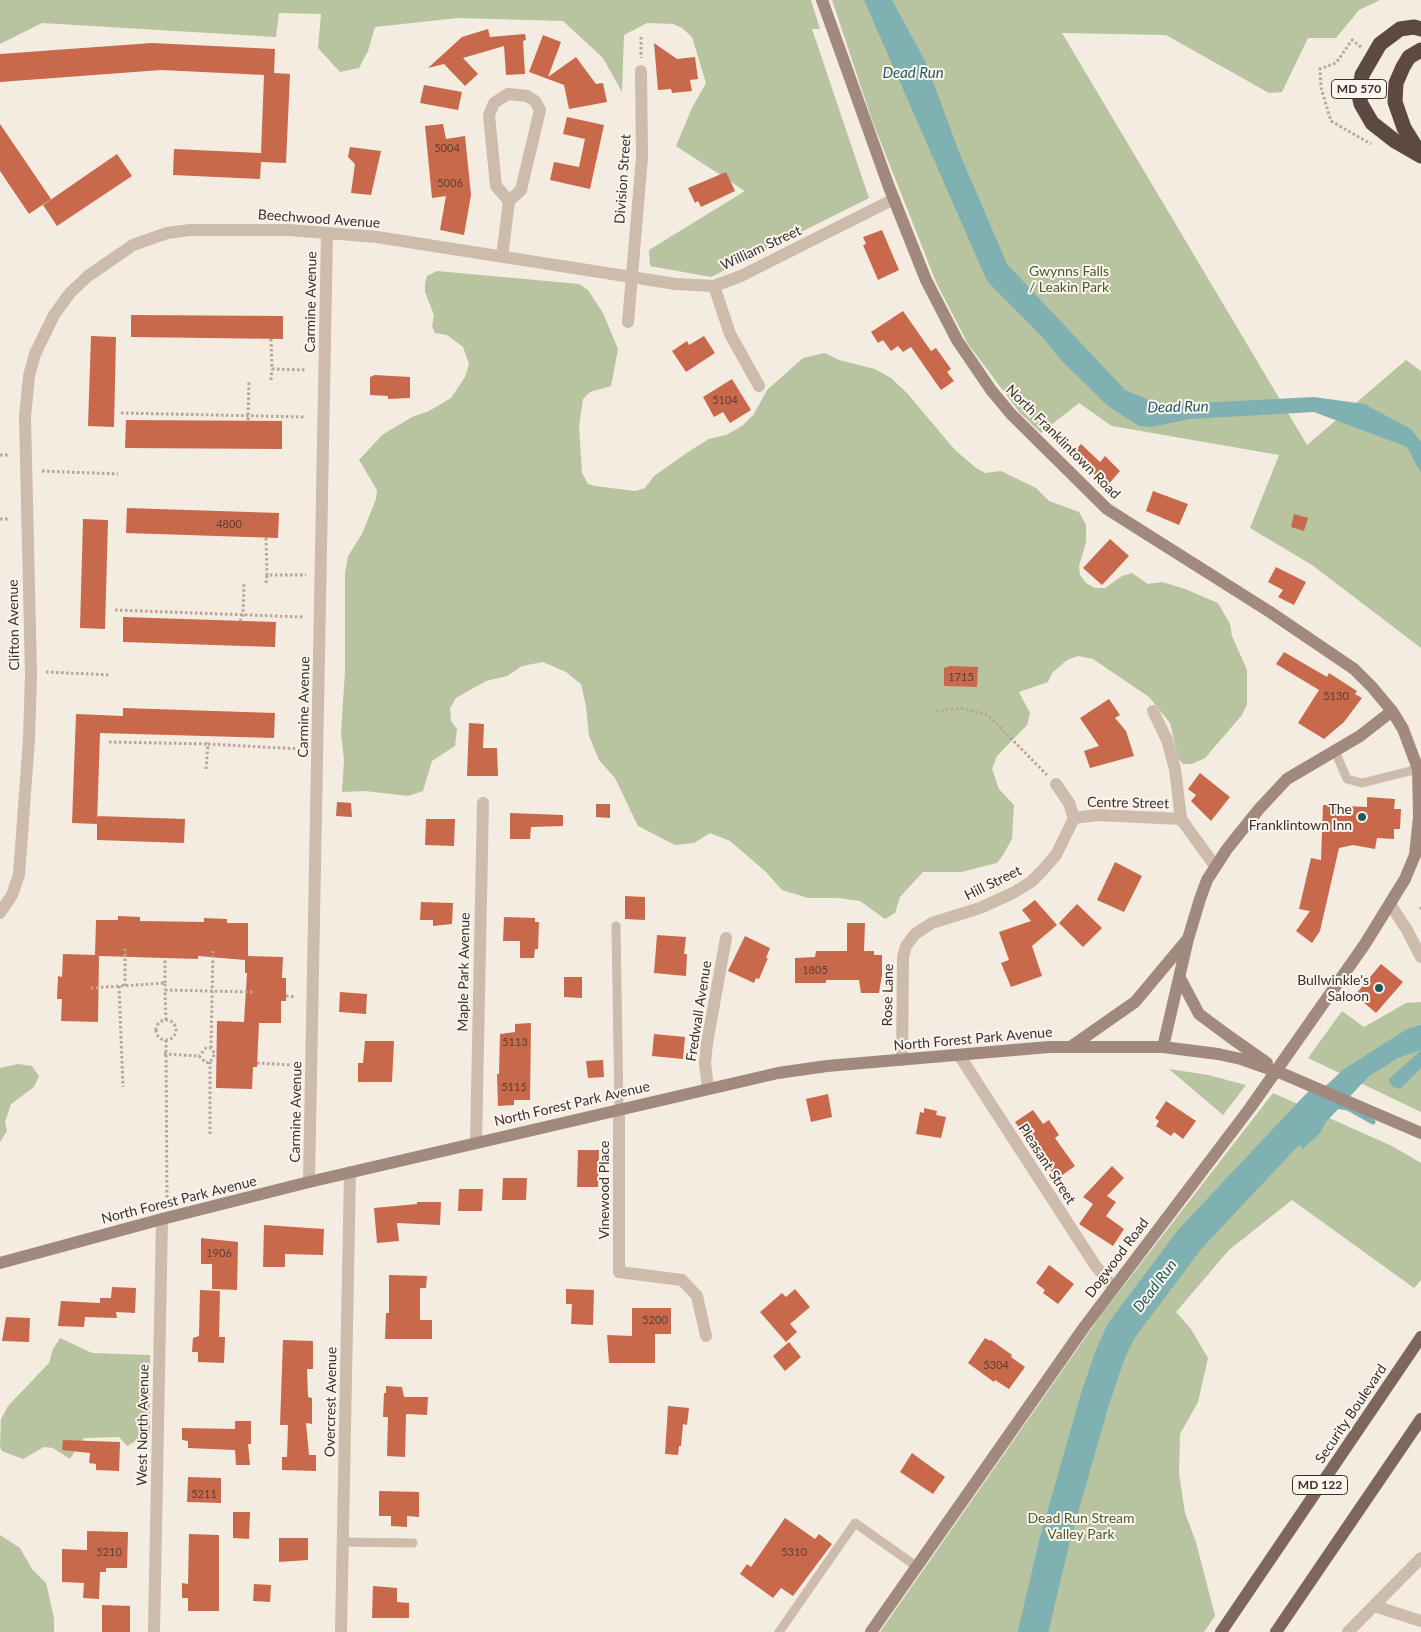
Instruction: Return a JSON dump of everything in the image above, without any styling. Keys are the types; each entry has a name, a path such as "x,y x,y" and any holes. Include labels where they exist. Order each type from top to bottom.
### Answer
{"highway":[{"name":"MD 570","path":"1421,28 1414,27 1400,30 1388,38 1373,55 1362,75 1360,86 1361,104 1372,123 1421,155"},
{"path":"1421,50 1409,57 1403,67 1396,83 1395,102 1397,112 1408,137 1421,155"}],"main road":[{"name":"Security Boulevard","path":"1221,1632 1421,1337"},
{"name":"MD 122","path":"1276,1632 1421,1419"}],"street":[{"name":"North Franklintown Road","path":"822,0 894,199 926,280 956,340 991,390 1011,414 1108,509 1330,651 1372,686 1403,729 1418,769 1419,816 1415,855 1405,879 1390,904"},
{"name":"Division Street","path":"628,322 642,158 642,71"},
{"path":"502,257 510,201 521,190 540,110 535,101 527,96 508,94 494,103 489,115 496,186 510,201"},
{"name":"William Street","path":"631,277 676,284 714,286 741,276 894,199"},
{"name":"Beechwood Avenue","path":"43,334 70,293 94,271 133,245 167,234 190,230 289,230 377,237 631,277"},
{"name":"Carmine Avenue","path":"309,1182 327,233"},
{"path":"714,286 730,334 759,386"},
{"name":"Clifton Avenue","path":"0,913 12,895 20,865 29,739 31,674 26,418 28,376 43,334"},
{"path":"1154,711 1175,768 1181,818 1215,866"},
{"path":"1163,1048 1188,939 1207,880 1215,866 1259,809 1287,779 1302,768 1335,751 1392,712"},
{"path":"1056,784 1069,803 1074,818"},
{"name":"Maple Park Avenue","path":"476,1142 483,803"},
{"name":"Centre Street","path":"1074,818 1097,815 1181,818"},
{"name":"Hill Street","path":"916,934 932,923 980,908 1031,882 1056,855 1074,818"},
{"path":"1390,904 1407,930 1421,957"},
{"name":"Dogwood Road","path":"871,1632 1113,1287 1256,1100 1339,984 1390,904"},
{"name":"Rose Lane","path":"902,1060 903,957 906,946 916,934"},
{"name":"Fredwall Avenue","path":"708,1088 704,1063 726,938"},
{"path":"1072,1046 1135,1002 1188,939"},
{"path":"1180,978 1199,1014 1282,1073"},
{"name":"North Forest Park Avenue","path":"0,1263 309,1182 619,1108 804,1069 902,1060 1072,1046 1163,1048 1218,1054 1241,1059 1282,1073 1421,1133"},
{"name":"Pleasant Street","path":"959,1055 1095,1265 1113,1287"},
{"name":"Vinewood Place","path":"619,1108 618,1272 682,1280 698,1296 706,1336"},
{"name":"Overcrest Avenue","path":"341,1632 350,1172"},
{"name":"West North Avenue","path":"154,1632 162,1219"},
{"path":"1348,1632 1421,1558"},
{"path":"1374,1606 1421,1621"}],"lane":[{"path":"1335,751 1347,779 1362,783 1418,769"},
{"path":"616,926 619,1108"},
{"path":"779,1632 855,1523 916,1566"},
{"path":"343,1542 413,1543"}],"path":[{"path":"641,37 642,71"},
{"path":"1320,69 1336,63 1352,40 1373,55"},
{"path":"271,339 272,380"},
{"path":"272,369 307,370"},
{"path":"248,420 249,380"},
{"path":"121,413 306,418"},
{"path":"0,455 8,455"},
{"path":"42,471 118,474"},
{"path":"0,519 8,519"},
{"path":"266,538 266,583"},
{"path":"267,575 306,575"},
{"path":"240,621 243,614 244,582"},
{"path":"115,610 302,617"},
{"path":"46,672 111,675"},
{"path":"936,711 961,708 988,715 1056,784"},
{"path":"109,742 208,744 300,749"},
{"path":"206,769 208,744"},
{"path":"125,986 126,950"},
{"path":"210,1134 210,1062 214,1054 211,1048 212,951"},
{"path":"165,958 166,1020"},
{"path":"91,988 165,984"},
{"path":"120,986 124,1087"},
{"path":"165,990 253,992"},
{"path":"286,996 295,997"},
{"path":"166,1020 173,1022 176,1029 172,1038 166,1040 160,1038 156,1030 158,1024 166,1020"},
{"path":"166,1040 164,1054 167,1206"},
{"path":"199,1056 202,1051 211,1048"},
{"path":"164,1054 199,1056"},
{"path":"199,1056 202,1061 210,1062"},
{"path":"257,1063 292,1065"}],"green space":[{"path":"0,0 811,0 820,29 812,29 869,198 711,277 650,266 649,250 745,191 676,146 692,108 706,83 692,37 682,28 673,24 647,23 624,35 622,92 603,58 563,21 458,18 375,27 368,51 359,68 340,72 318,48 321,14 279,13 276,37 42,23 0,44"},
{"name":"Gwynns Falls / Leakin Park","path":"832,0 1380,0 1359,10 1336,38 1308,38 1282,92 1269,93 1166,35 1062,33 1307,445 1406,360 1421,371 1421,648 1312,565 1250,528 1279,455 1112,426 1079,403 1041,433 1020,413 968,344 936,282 872,120"},
{"path":"437,271 579,284 588,290 603,313 618,349 611,386 590,392 583,399 579,426 582,473 588,484 595,486 635,491 645,488 654,476 691,450 709,439 726,435 742,426 754,414 767,390 803,358 825,353 839,360 875,369 891,378 907,393 955,450 976,468 985,473 1001,471 1036,488 1049,501 1079,512 1086,525 1086,543 1079,566 1080,575 1086,583 1095,588 1105,588 1122,576 1132,573 1148,584 1162,582 1185,589 1218,603 1230,624 1232,636 1247,670 1247,704 1242,715 1205,758 1192,764 1183,764 1178,758 1170,723 1149,697 1093,659 1078,656 1067,660 1052,673 1048,682 1019,692 1030,713 1027,725 997,756 992,769 999,789 1014,805 1012,839 1003,855 997,863 961,872 923,872 900,897 895,913 885,919 860,901 838,898 808,898 782,890 765,871 730,841 710,833 694,843 675,845 638,826 615,778 599,760 589,736 586,706 581,684 566,672 543,662 522,666 507,676 486,681 456,698 450,708 451,721 457,729 455,746 432,761 423,791 408,796 365,791 342,792 344,760 341,733 345,671 345,573 348,556 362,534 376,499 377,490 359,460 382,435 412,417 429,411 451,398 465,377 469,364 463,347 447,335 435,333 432,326 434,315 425,292 425,283 427,276"},
{"path":"1421,1002 1421,1112 1308,1058 1342,1011 1364,1027 1406,1003"},
{"path":"18,1064 32,1066 39,1076 34,1087 11,1104 5,1122 7,1131 0,1142 0,1068"},
{"path":"1169,1069 1208,1075 1246,1085 1223,1115"},
{"name":"Dead Run Stream Valley Park","path":"1273,1093 1392,1146 1421,1163 1421,1280 1414,1288 1292,1200 1229,1250 1176,1312 1191,1329 1208,1358 1198,1402 1180,1434 1179,1473 1185,1513 1196,1542 1215,1616 1204,1632 880,1632 1101,1315"},
{"path":"60,1338 92,1353 150,1355 150,1433 127,1446 119,1437 84,1438 70,1459 53,1448 44,1447 23,1459 2,1451 0,1447 1,1419 8,1406 49,1363 53,1349"},
{"path":"0,1535 20,1548 32,1569 46,1583 54,1618 54,1632 0,1632"}],"water":[{"name":"Dead Run","path":"864,0 892,0 926,63 959,152 1007,264 1125,390 1161,405 1314,397 1364,404 1411,429 1421,442 1421,473 1407,447 1314,412 1190,419 1152,427 1139,426 1108,406 1061,360 1043,338 987,281"},
{"path":"1421,1025 1421,1050 1398,1058 1369,1076 1326,1122 1319,1134 1303,1149 1282,1126 1344,1069 1407,1029"},
{"path":"1421,1050 1421,1068 1400,1089 1393,1087 1388,1080"}],"building":[{"path":"488,29 490,37 525,34 526,40 523,41 525,74 506,75 504,46 463,58 478,74 465,86 444,64 428,68 462,37"},
{"path":"543,35 561,42 548,77 576,57 596,84 603,83 607,102 569,109 564,85 529,72"},
{"path":"152,43 275,49 274,73 290,74 286,163 261,162 260,179 173,175 174,149 261,153 264,75 161,70 0,82 0,54"},
{"path":"654,43 677,59 695,57 698,79 690,80 692,91 672,93 671,89 658,90"},
{"path":"424,85 462,92 458,110 420,103"},
{"path":"567,117 604,125 590,189 550,180 554,162 579,167 585,139 563,134"},
{"path":"0,124 51,199 29,214 0,171"},
{"path":"443,124 446,139 465,136 471,195 464,235 440,230 446,196 432,198 425,126"},
{"path":"350,147 381,151 371,195 351,193 355,164 348,157"},
{"path":"117,154 132,176 57,226 43,205"},
{"path":"726,172 735,191 701,207 698,201 695,203 688,188"},
{"path":"882,230 899,270 878,280 863,245 866,244 863,237"},
{"path":"903,311 931,351 936,348 951,369 947,372 954,381 941,390 911,347 903,352 898,346 891,351 883,340 878,343 871,332"},
{"path":"131,315 283,316 283,339 131,337"},
{"path":"91,336 116,337 114,427 88,426"},
{"path":"704,336 715,353 686,372 672,351 687,341 689,345"},
{"path":"375,375 410,377 410,398 388,399 388,396 370,395 370,377"},
{"path":"732,379 751,410 730,423 723,412 714,417 703,397"},
{"path":"126,420 282,421 282,449 125,448"},
{"path":"1081,444 1100,462 1105,456 1120,471 1107,486 1072,454"},
{"path":"1153,491 1188,504 1179,525 1146,511"},
{"path":"127,508 279,513 278,538 126,533"},
{"path":"1294,514 1308,518 1304,531 1291,527"},
{"path":"83,519 108,520 105,629 80,628"},
{"path":"1110,539 1129,556 1102,585 1083,568"},
{"path":"1276,567 1306,582 1294,605 1278,597 1283,590 1268,582"},
{"path":"123,617 276,622 275,647 123,642"},
{"path":"1284,652 1327,677 1329,673 1357,691 1355,694 1362,698 1344,722 1324,739 1298,723 1319,690 1276,664"},
{"path":"950,666 978,667 977,687 944,686 944,668"},
{"path":"1109,699 1120,715 1115,718 1126,731 1134,756 1090,768 1084,751 1099,746 1080,718"},
{"path":"123,708 275,713 274,738 100,733 97,824 72,823 76,714 123,716"},
{"path":"469,723 484,724 483,748 497,748 498,776 467,776"},
{"path":"1200,773 1230,797 1211,821 1191,801 1196,795 1188,789"},
{"path":"1367,797 1395,799 1394,809 1401,809 1400,829 1394,829 1394,839 1377,838 1375,849 1353,845 1339,848 1320,931 1312,943 1296,931 1310,911 1299,909 1311,858 1321,860 1323,805 1367,807"},
{"path":"337,802 351,803 352,817 336,816"},
{"path":"596,804 610,804 610,818 596,817"},
{"path":"510,813 563,815 563,826 531,827 530,839 510,839"},
{"path":"97,816 185,819 184,843 97,840"},
{"path":"426,819 455,819 454,846 425,845"},
{"path":"1115,862 1142,876 1124,912 1097,900"},
{"path":"625,896 645,897 645,920 625,919"},
{"path":"1035,900 1057,925 1032,946 1042,976 1011,987 1001,963 1009,960 999,932 1031,921 1022,910"},
{"path":"421,902 453,903 452,924 433,926 433,920 420,920"},
{"path":"1077,904 1102,928 1083,947 1059,923"},
{"path":"118,916 140,917 140,921 204,922 204,918 227,919 227,923 248,923 248,956 283,957 282,978 286,978 286,1001 281,1001 281,1023 259,1023 257,1067 253,1067 252,1089 216,1088 217,1021 244,1022 247,973 245,973 245,960 198,956 198,959 99,956 98,1022 61,1021 62,999 57,999 58,976 62,977 63,954 95,955 96,920 118,920"},
{"path":"504,917 535,918 535,922 539,922 538,949 535,949 534,958 520,958 520,941 503,941"},
{"path":"847,923 865,923 864,951 874,951 874,955 882,955 882,975 879,993 861,993 859,980 826,980 826,983 795,983 795,958 815,957 816,951 847,951"},
{"path":"657,935 686,937 684,954 687,954 686,976 654,973"},
{"path":"745,936 770,948 759,979 756,978 754,983 728,971"},
{"name":"Bullwinkle's Saloon","path":"1381,964 1403,982 1376,1013 1355,995"},
{"path":"564,977 582,977 582,998 564,997"},
{"path":"340,992 367,994 366,1014 339,1012"},
{"path":"531,1023 530,1100 514,1100 514,1105 498,1106 497,1074 499,1074 500,1034 515,1032 515,1024"},
{"path":"654,1034 685,1037 683,1059 652,1056"},
{"path":"365,1041 394,1041 392,1082 358,1082 358,1063 363,1063"},
{"path":"603,1060 604,1077 588,1078 586,1061"},
{"path":"828,1094 832,1117 811,1122 806,1099"},
{"path":"1166,1101 1196,1121 1183,1139 1174,1132 1171,1136 1156,1126 1159,1121 1155,1118"},
{"path":"924,1108 937,1111 936,1115 946,1117 941,1138 916,1134 920,1112 924,1113"},
{"path":"1033,1110 1043,1124 1049,1120 1059,1135 1055,1138 1075,1166 1057,1179 1015,1122"},
{"path":"578,1150 599,1150 598,1187 577,1187"},
{"path":"1112,1166 1124,1178 1107,1196 1116,1202 1106,1216 1124,1229 1113,1246 1079,1224 1093,1204 1083,1197"},
{"path":"503,1178 527,1178 526,1200 502,1200"},
{"path":"459,1189 483,1189 482,1211 458,1211"},
{"path":"417,1202 441,1202 440,1225 397,1223 399,1241 377,1243 374,1208 417,1204"},
{"path":"264,1225 324,1229 323,1255 285,1254 285,1267 263,1267"},
{"path":"201,1238 238,1242 237,1290 212,1289 212,1264 201,1264"},
{"path":"1049,1265 1074,1284 1058,1304 1043,1293 1045,1290 1036,1283"},
{"path":"389,1275 427,1276 426,1288 420,1288 420,1320 432,1320 432,1339 385,1339 386,1313 389,1313"},
{"path":"112,1287 136,1288 135,1313 116,1312 117,1318 85,1317 84,1327 58,1326 61,1301 100,1303 100,1298 111,1298"},
{"path":"566,1289 594,1290 593,1325 571,1324 572,1304 566,1304"},
{"path":"795,1289 810,1307 790,1324 797,1332 786,1342 760,1312 782,1293 786,1297"},
{"path":"200,1290 220,1291 219,1337 225,1337 224,1363 198,1362 198,1352 192,1352 193,1338 199,1336"},
{"path":"632,1308 671,1308 671,1334 655,1334 655,1363 609,1363 607,1335 632,1336"},
{"path":"6,1317 30,1318 29,1342 2,1341"},
{"path":"985,1338 991,1340 1012,1355 1011,1357 1025,1367 1009,1389 995,1380 994,1382 968,1363"},
{"path":"283,1340 313,1341 313,1369 307,1369 308,1397 312,1398 312,1424 306,1423 309,1455 316,1455 316,1471 282,1470 282,1457 287,1457 288,1425 280,1425"},
{"path":"789,1342 801,1357 785,1371 773,1356"},
{"path":"386,1386 402,1387 404,1397 428,1397 427,1415 406,1414 405,1457 387,1456 388,1417 383,1417"},
{"path":"668,1406 689,1408 687,1425 683,1424 681,1446 679,1446 678,1455 665,1454"},
{"path":"235,1421 251,1421 251,1444 248,1444 250,1465 236,1465 235,1450 188,1448 188,1441 182,1440 182,1428 235,1429"},
{"path":"63,1440 120,1442 119,1471 96,1470 96,1464 89,1463 90,1453 62,1450"},
{"path":"912,1453 945,1477 933,1494 900,1472"},
{"path":"188,1477 221,1478 221,1503 187,1502"},
{"path":"379,1491 419,1492 419,1517 407,1516 407,1527 391,1526 391,1516 379,1516"},
{"path":"233,1512 250,1512 249,1539 233,1538"},
{"path":"785,1518 815,1539 819,1534 832,1544 793,1596 781,1588 773,1598 740,1574 747,1564 751,1567"},
{"path":"87,1531 128,1532 127,1568 106,1568 106,1572 100,1572 99,1599 83,1598 84,1583 62,1582 62,1549 87,1550"},
{"path":"189,1534 219,1535 219,1611 188,1611 188,1598 182,1598 182,1583 188,1584"},
{"path":"279,1538 308,1538 308,1560 279,1562"},
{"path":"254,1584 271,1585 270,1602 253,1601"},
{"path":"373,1586 397,1588 397,1602 409,1603 409,1618 372,1618"},
{"path":"102,1605 130,1606 130,1632 102,1632"}],"waterway":[{"name":"Dead Run","path":"1033,1632 1055,1539 1095,1399 1110,1355 1121,1331 1190,1239 1317,1104"},
{"path":"1335,1106 1348,1108 1373,1122"}],"place":[{"name":"The Franklintown Inn","path":"1362,817"},
{"name":"Bullwinkle's Saloon","path":"1379,988"}]}
